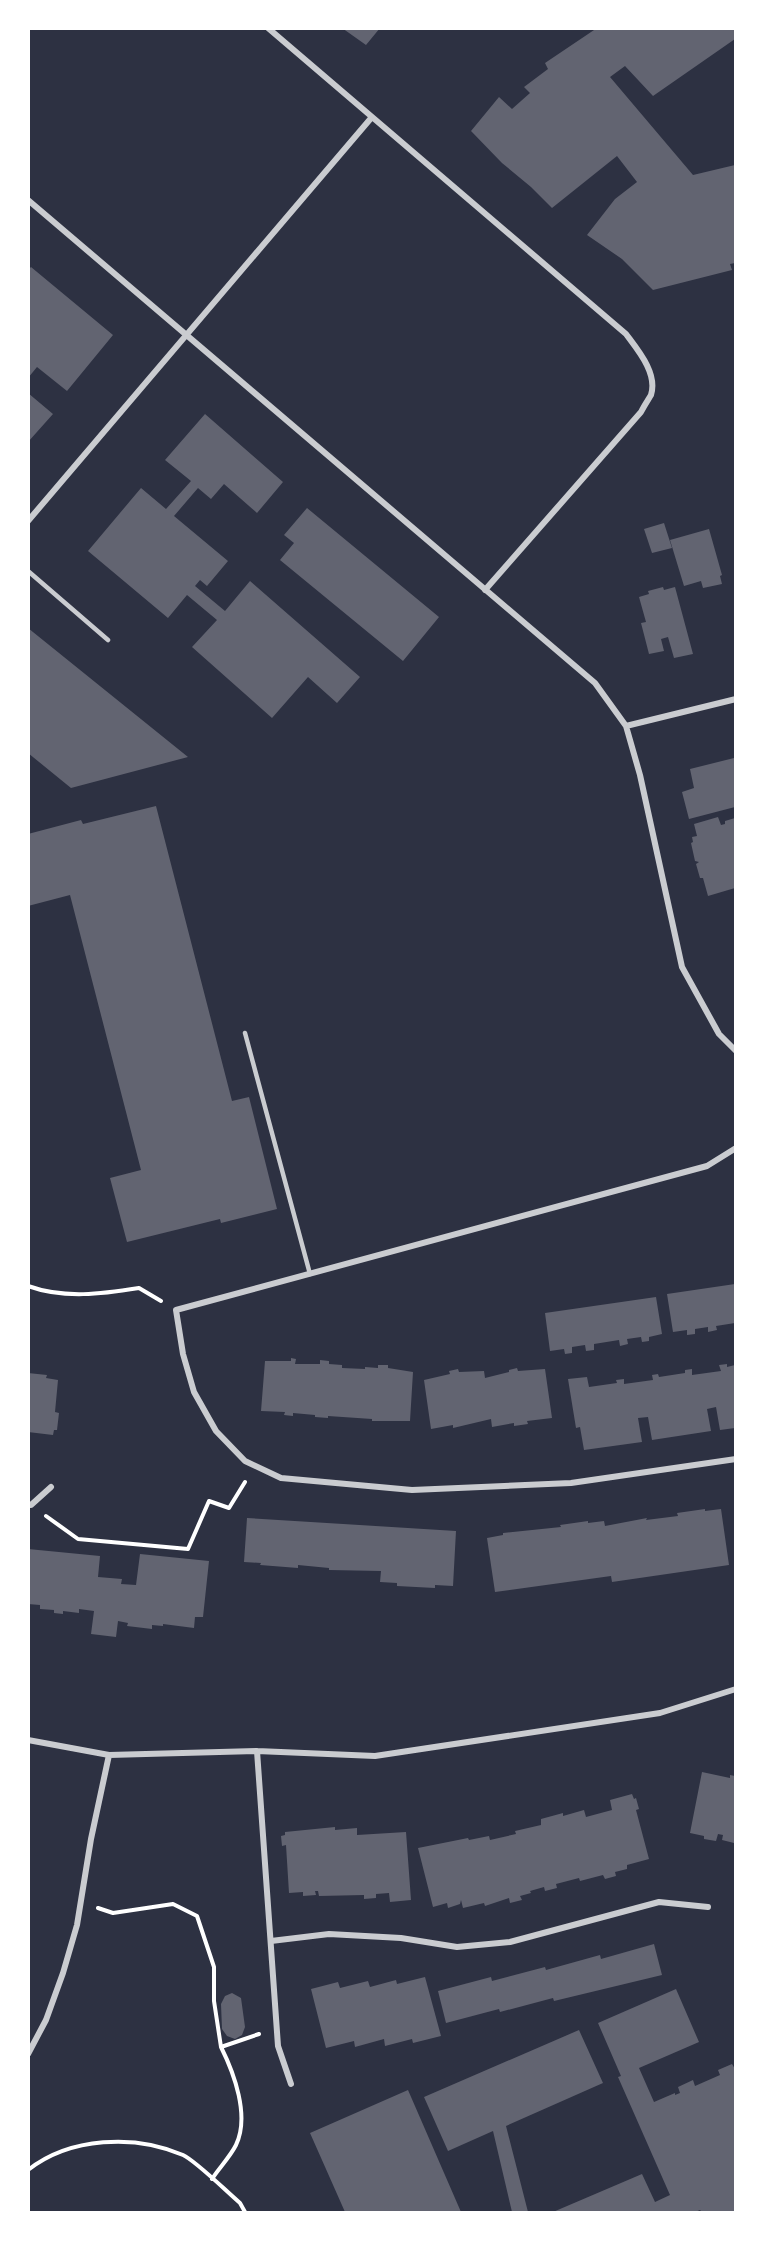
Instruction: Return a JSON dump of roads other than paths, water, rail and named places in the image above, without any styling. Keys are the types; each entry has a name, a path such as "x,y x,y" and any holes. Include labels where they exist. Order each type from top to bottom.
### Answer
{"street":[{"path":"268,28 626,334 640,353 651,376 651,393 641,412 485,590"},
{"path":"28,521 372,117"},
{"path":"28,200 595,683 626,726 640,775 682,967 719,1034 735,1051"},
{"path":"626,726 735,699"},
{"path":"735,1148 707,1166 176,1310 183,1354 194,1392 216,1431 245,1461 281,1478 412,1491 571,1484 735,1459"},
{"path":"30,1505 51,1487"},
{"path":"28,1740 109,1755 257,1751 375,1756 660,1713 735,1689"},
{"path":"257,1751 278,2046 291,2084"},
{"path":"28,2054 46,2020 77,1925 91,1839 109,1755"},
{"path":"271,1941 329,1934 401,1938 457,1947 510,1942 658,1902 708,1907"}],"lane":[{"path":"28,572 108,640"},
{"path":"245,1033 310,1274"}]}
